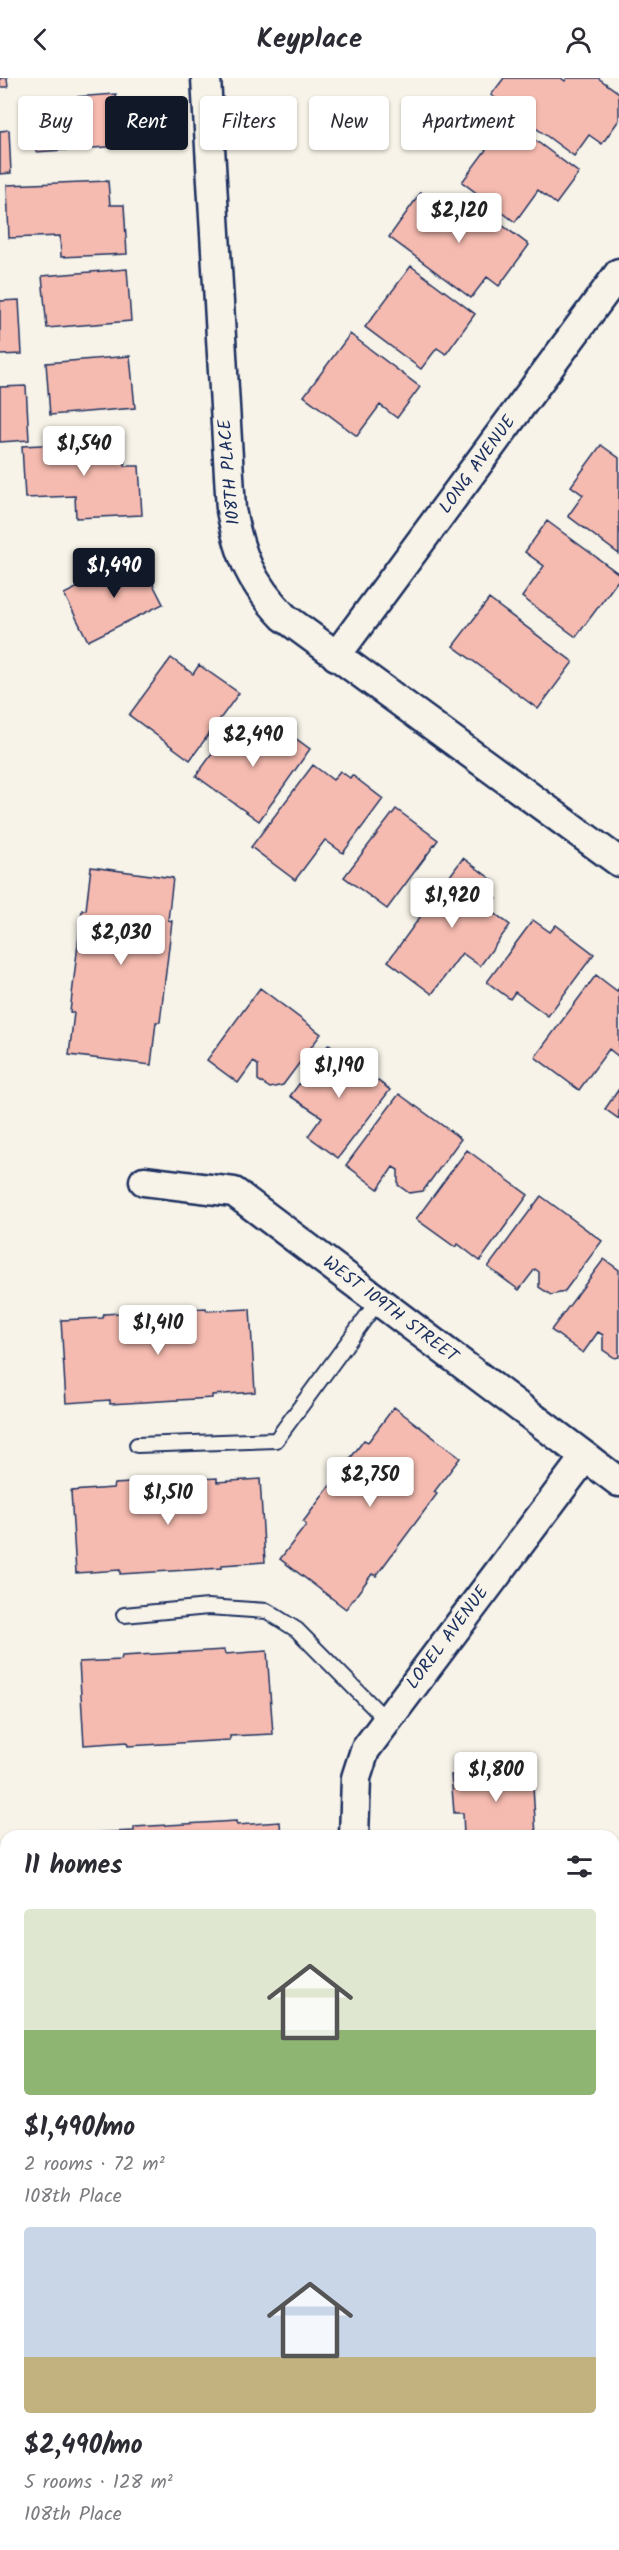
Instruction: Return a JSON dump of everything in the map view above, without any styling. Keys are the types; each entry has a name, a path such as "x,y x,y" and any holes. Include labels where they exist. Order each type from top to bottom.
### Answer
{"street":[{"name":"108TH PLACE","path":"206,78 231,510 236,539 245,566 263,596 284,617 619,862"},
{"name":"LONG AVENUE","path":"336,656 619,273"},
{"name":"WEST 109TH STREET","path":"144,1181 234,1192 619,1482"},
{"name":"LOREL AVENUE","path":"354,1830 356,1778 365,1750 585,1457"}],"lane":[{"path":"137,1444 276,1440 378,1301"},
{"path":"124,1615 208,1607 267,1611 297,1630 386,1720"}],"building":[{"path":"0,78 7,78 8,87 0,87"},
{"path":"504,78 561,78 565,81 567,78 598,78 619,93 619,120 602,144 589,135 574,156 536,128 536,96 491,95"},
{"path":"116,94 116,96 105,96 105,147 93,148 93,96 88,96"},
{"path":"9,130 11,173 0,174 0,131"},
{"path":"536,141 579,173 556,204 538,190 515,222 462,182 486,150 536,150"},
{"path":"36,150 64,150 36,152"},
{"path":"108,181 110,205 124,205 127,254 61,257 60,236 9,238 7,185"},
{"path":"421,192 462,223 475,205 529,245 499,286 487,277 471,298 389,237"},
{"path":"411,266 475,314 446,354 437,348 421,369 365,327"},
{"path":"127,269 131,321 47,328 42,276"},
{"path":"19,300 22,354 0,355 0,301"},
{"path":"350,334 420,387 397,418 380,405 357,436 304,396"},
{"path":"130,356 135,408 50,415 46,363"},
{"path":"26,386 29,440 0,442 0,387"},
{"path":"123,441 125,466 139,466 142,515 76,518 75,496 25,498 22,446"},
{"path":"601,445 619,458 619,554 568,516 583,495 571,486"},
{"path":"547,521 619,574 619,579 576,637 522,597 544,566 525,552"},
{"path":"139,557 163,604 88,641 64,594"},
{"path":"489,599 573,662 538,709 453,646"},
{"path":"171,658 193,674 199,665 239,693 190,760 129,715"},
{"path":"236,721 267,744 280,727 310,749 259,821 196,776"},
{"path":"313,765 333,780 340,771 350,778 352,775 383,799 343,853 325,840 295,880 251,847"},
{"path":"396,809 438,840 387,909 344,877"},
{"path":"463,858 495,882 488,892 497,899 489,909 510,925 480,966 462,953 432,994 388,961"},
{"path":"91,867 173,878 168,920 172,921 160,1022 156,1022 151,1065 69,1055 74,1013 70,1012 82,910 86,910"},
{"path":"533,920 550,932 556,925 594,954 548,1016 515,992 510,999 487,982"},
{"path":"596,975 617,991 619,988 619,1057 609,1049 579,1090 535,1057"},
{"path":"260,988 321,1034 283,1085 270,1088 258,1080 258,1065 253,1062 238,1083 207,1060"},
{"path":"329,1044 390,1090 338,1158 308,1136 322,1117 290,1096"},
{"path":"619,1089 619,1119 605,1109"},
{"path":"399,1094 461,1139 423,1191 409,1193 398,1185 398,1170 393,1167 378,1189 346,1165"},
{"path":"467,1150 528,1195 480,1261 458,1244 455,1247 416,1219"},
{"path":"541,1196 602,1241 564,1292 551,1295 539,1287 539,1272 535,1269 519,1290 488,1267"},
{"path":"604,1259 619,1270 619,1357 615,1358 603,1350 603,1335 598,1332 583,1353 551,1330"},
{"path":"206,1308 207,1311 250,1309 255,1392 212,1395 212,1398 110,1404 110,1400 66,1403 61,1320 103,1318 104,1314"},
{"path":"394,1407 460,1458 434,1492 437,1494 376,1576 372,1574 346,1609 280,1559 306,1525 303,1522 364,1440 368,1442"},
{"path":"217,1478 217,1482 260,1479 265,1562 222,1565 222,1568 120,1574 120,1570 76,1573 71,1491 113,1488 114,1484"},
{"path":"224,1650 225,1654 267,1651 273,1734 230,1736 230,1740 128,1746 127,1742 84,1745 79,1662 121,1660 122,1656"},
{"path":"532,1770 536,1830 464,1830 463,1813 454,1813 451,1775"},
{"path":"236,1821 237,1825 280,1822 281,1830 134,1830 134,1827"}]}
